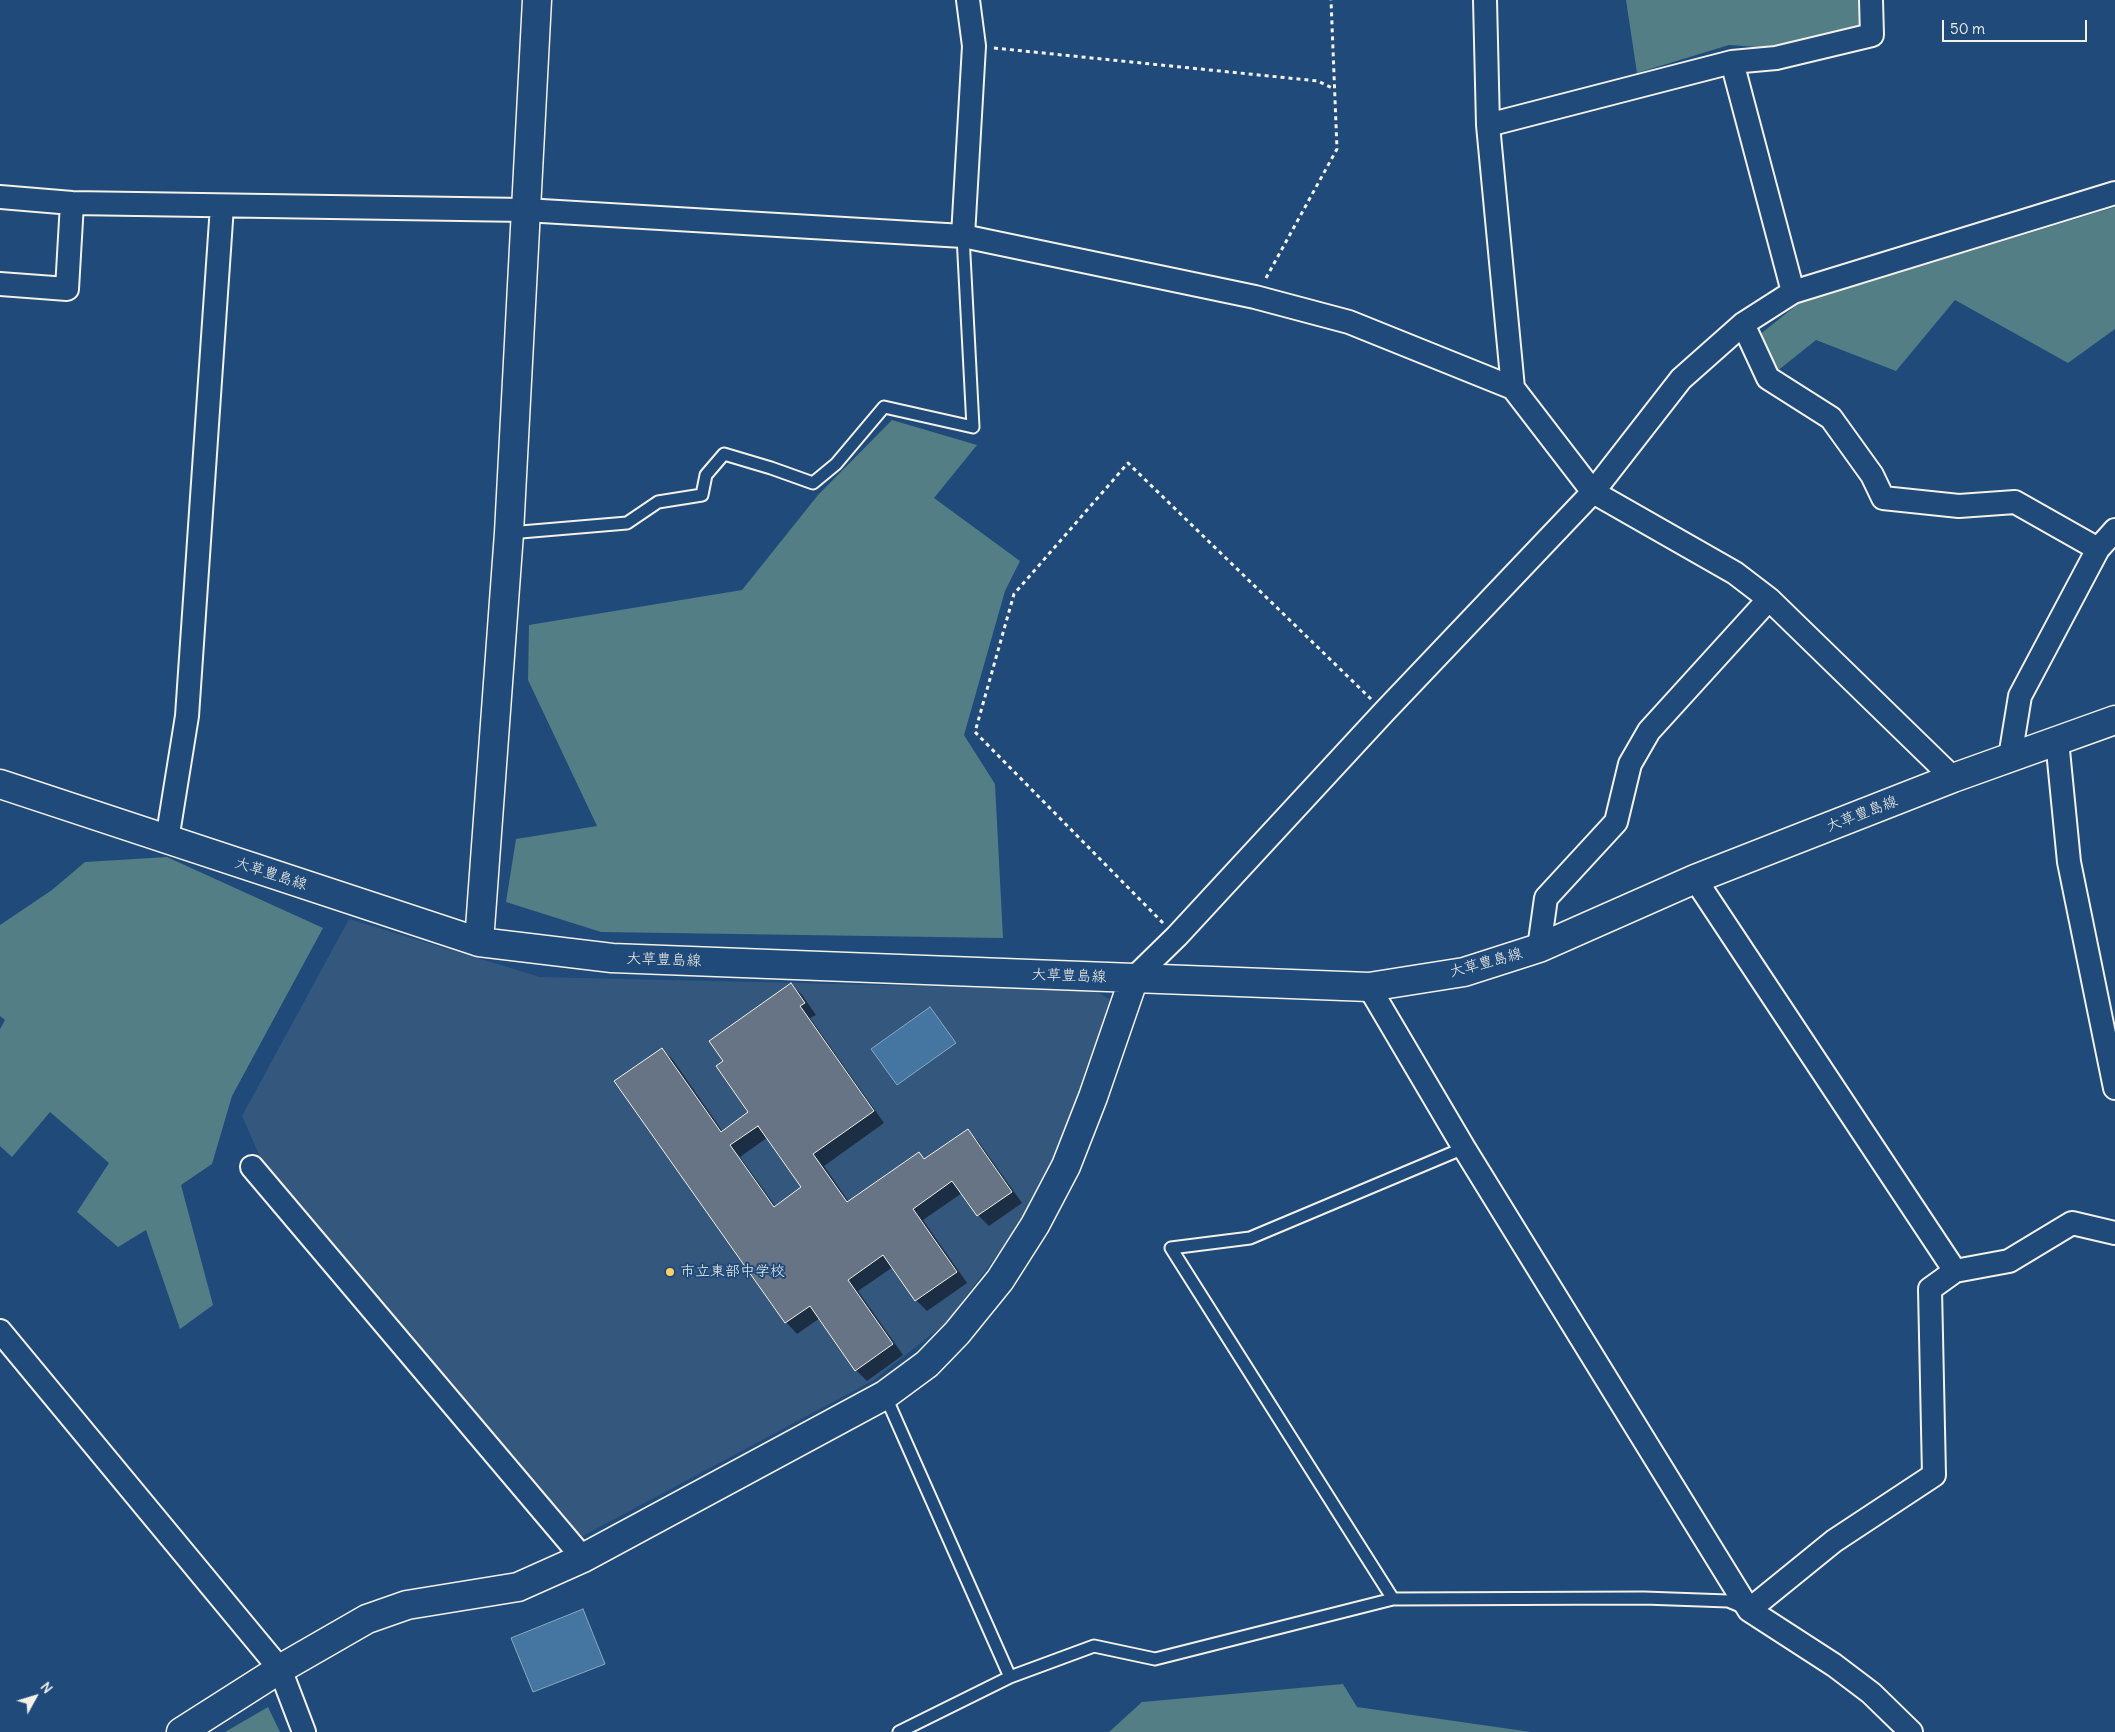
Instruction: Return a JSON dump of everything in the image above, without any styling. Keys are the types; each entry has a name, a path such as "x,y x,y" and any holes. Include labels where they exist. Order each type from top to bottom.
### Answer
{"street":[{"path":"479,942 509,533 537,0"},
{"path":"963,236 974,46 968,0"},
{"path":"1485,0 1488,125 1513,388"},
{"path":"1488,125 1732,62 1776,58 1872,35 1871,0"},
{"path":"1732,62 1793,292"},
{"path":"181,1732 280,1669 367,1619 407,1605 518,1587 583,1558 885,1395 927,1364 957,1333 1000,1280 1035,1226 1066,1166 1093,1097 1134,978 1177,936 1384,712 1593,492 1681,379 1743,324 1793,292 2115,193"},
{"path":"0,197 72,203 525,210 963,236 1255,297 1349,322 1513,388 1593,492 1735,574 1769,599 1952,778"},
{"path":"0,284 67,289 72,203"},
{"path":"167,840 187,716 222,206"},
{"path":"1743,324 1768,378 1831,418 1872,475 1883,498 1958,506 2015,502 2098,549"},
{"path":"2010,757 2020,696 2098,549 2115,530"},
{"path":"1539,948 1546,898 1616,822 1630,764 1648,731 1769,599"},
{"name":"大草豊島線","path":"0,784 479,942 612,958 1369,987 1464,972 1539,948 1695,879 1952,778 2115,720"},
{"path":"2057,740 2069,862 2115,1088"},
{"path":"1695,879 1955,1271"},
{"path":"1369,987 1464,1148 1749,1610 1834,1664 1871,1693 1912,1732"},
{"path":"252,1167 583,1558"},
{"path":"1749,1610 1834,1541 1934,1475 1930,1289 1955,1271 2009,1261 2072,1223 2115,1233"},
{"path":"0,1332 280,1669 304,1732"}],"lane":[{"path":"509,533 627,523 658,502 702,495 706,475 724,454 813,483 836,464 884,407 973,428 963,236"},
{"path":"1393,1599 1171,1248 1250,1238 1464,1148"},
{"path":"885,1395 1010,1677"},
{"path":"899,1732 1010,1677 1094,1646 1155,1659 1393,1599 1653,1598 1728,1601 1749,1610"}],"path":[{"path":"1255,297 1337,149 1331,0"},
{"path":"974,46 1318,81 1334,89"},
{"path":"1177,936 975,732 1014,594 1128,463 1384,712"}],"shaded area":[{"name":"市立東部中学校","path":"349,919 540,977 1094,990 1111,1000 1081,1101 1022,1222 946,1323 874,1380 579,1538 261,1159 242,1116"},
{"path":"930,1007 956,1043 897,1085 871,1049"},
{"path":"583,1609 605,1664 533,1692 511,1638"}],"green space":[{"path":"1626,0 1861,0 1861,26 1772,48 1729,45 1637,73"},
{"path":"2115,207 2115,329 2068,363 1955,300 1896,371 1816,340 1776,372 1758,336 1799,303"},
{"path":"892,420 977,445 934,498 1020,561 1005,591 964,735 995,784 1003,938 601,932 506,902 516,839 597,826 528,680 529,625 742,590 818,495"},
{"path":"167,857 323,928 232,1096 212,1164 181,1185 213,1305 180,1329 146,1230 118,1247 77,1212 109,1163 50,1112 12,1157 0,1146 0,1029 5,1020 0,1016 0,925 52,890 85,862"},
{"path":"1343,1684 1357,1707 1531,1732 1109,1732 1142,1702"},
{"path":"268,1707 280,1732 225,1732"}],"building":[{"path":"791,983 805,1003 800,1006 874,1111 813,1154 847,1202 919,1152 924,1159 968,1129 1012,1192 977,1216 952,1181 913,1209 957,1272 915,1301 883,1255 848,1280 893,1344 855,1371 810,1306 785,1323 614,1081 662,1048 721,1132 748,1112 716,1066 723,1061 709,1041","holes":["758,1126 801,1187 774,1207 730,1145"]}],"place":[{"name":"市立東部中学校","path":"670,1272"}]}
